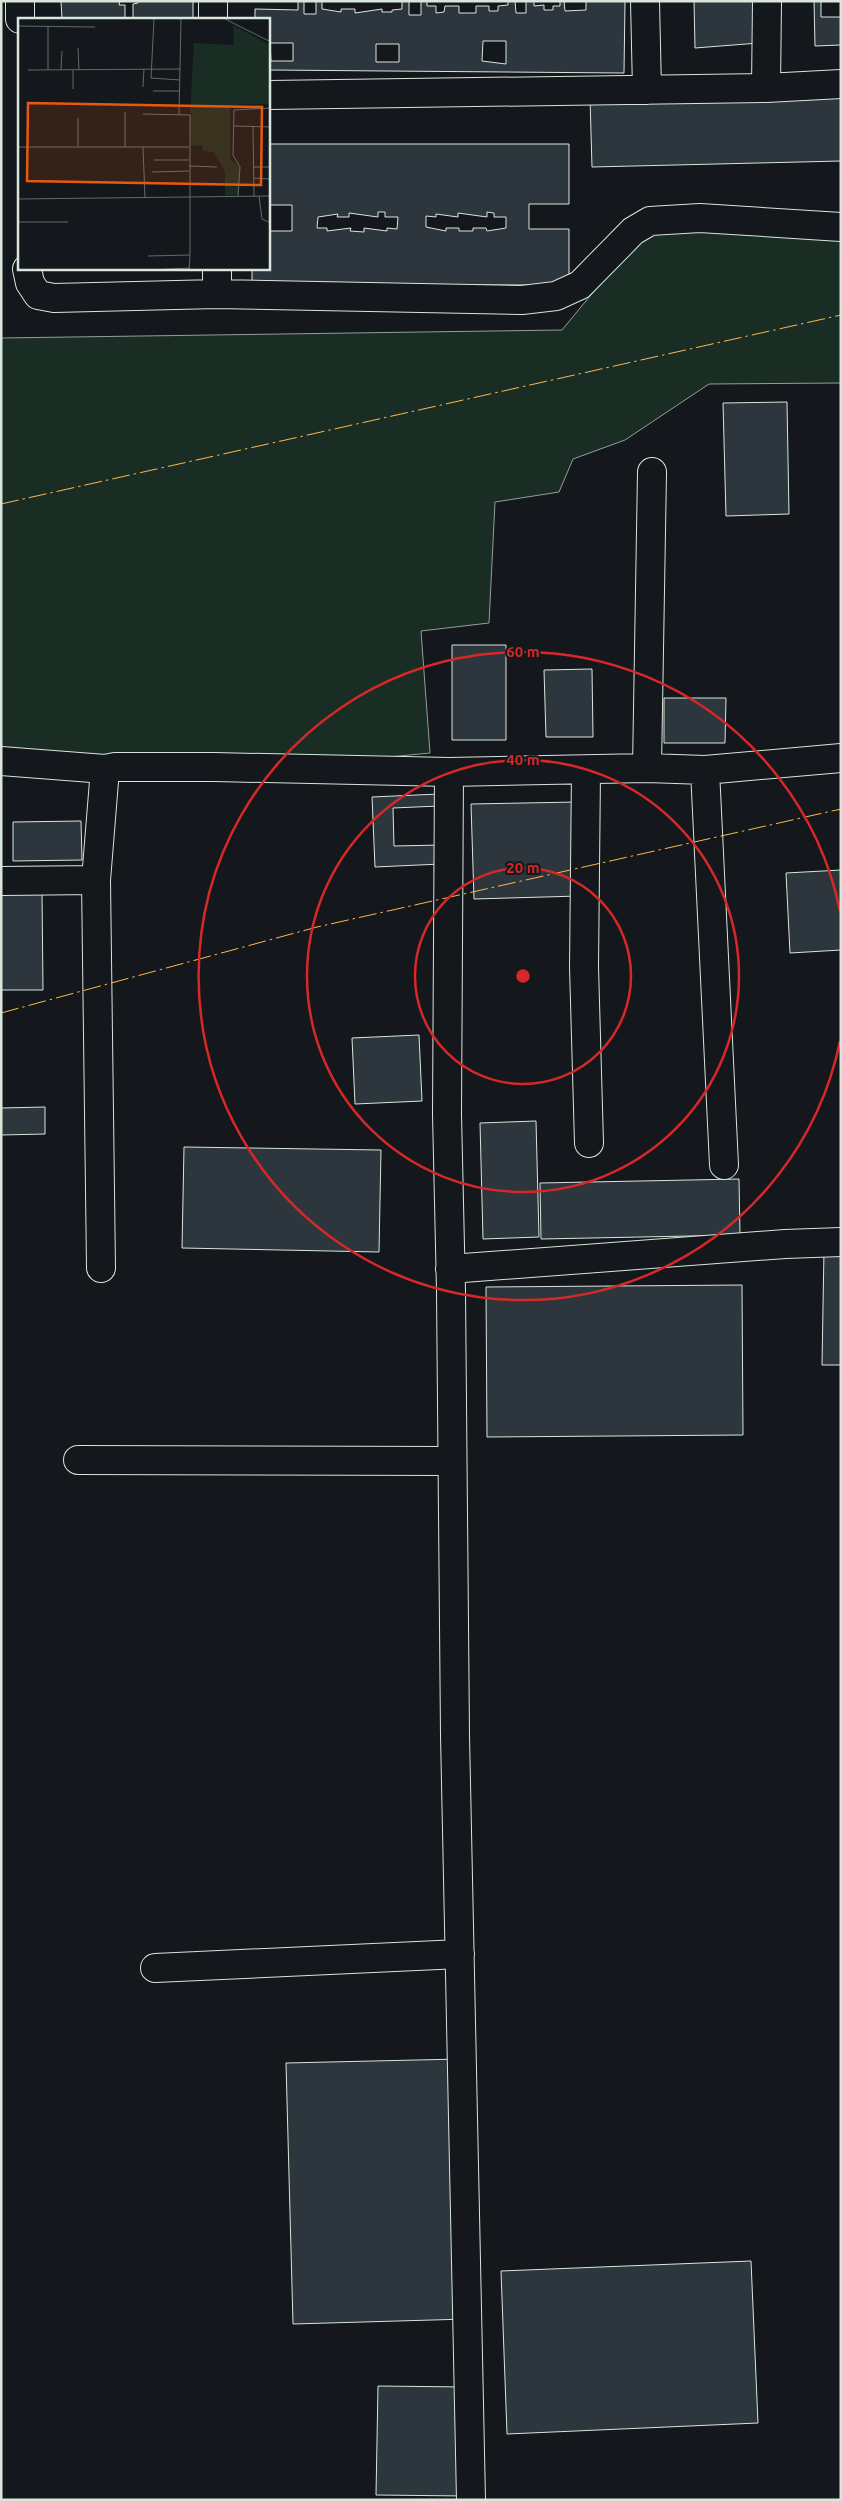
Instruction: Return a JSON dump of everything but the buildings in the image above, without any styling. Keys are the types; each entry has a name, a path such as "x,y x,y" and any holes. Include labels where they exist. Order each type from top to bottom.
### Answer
{"street":[{"path":"20,1 20,18"},
{"path":"213,1 213,18"},
{"path":"645,1 647,90"},
{"path":"766,88 767,1"},
{"path":"270,95 766,88 841,84"},
{"path":"27,270 30,282 38,294 54,298 217,281 522,300 556,296 580,285 632,231 650,221 700,218 841,227"},
{"path":"647,768 652,472"},
{"path":"1,761 105,770 115,767 214,766 449,772 586,771 647,768 705,770 841,758"},
{"path":"101,1268 96,880 105,770"},
{"path":"705,770 724,1166"},
{"path":"586,771 584,967 589,1143"},
{"path":"449,772 447,1114 460,1954 471,2500"},
{"path":"1,881 96,880"},
{"path":"450,1269 841,1242"},
{"path":"78,1460 452,1461"},
{"path":"155,1968 460,1954"}],"green space":[{"path":"651,222 841,229 841,383 709,384 625,440 573,459 559,492 495,502 489,623 421,631 430,753 193,776 1,759 1,338 562,330"}],"power":[{"path":"1,504 841,315"},
{"path":"1,1013 317,927 841,809"}]}
